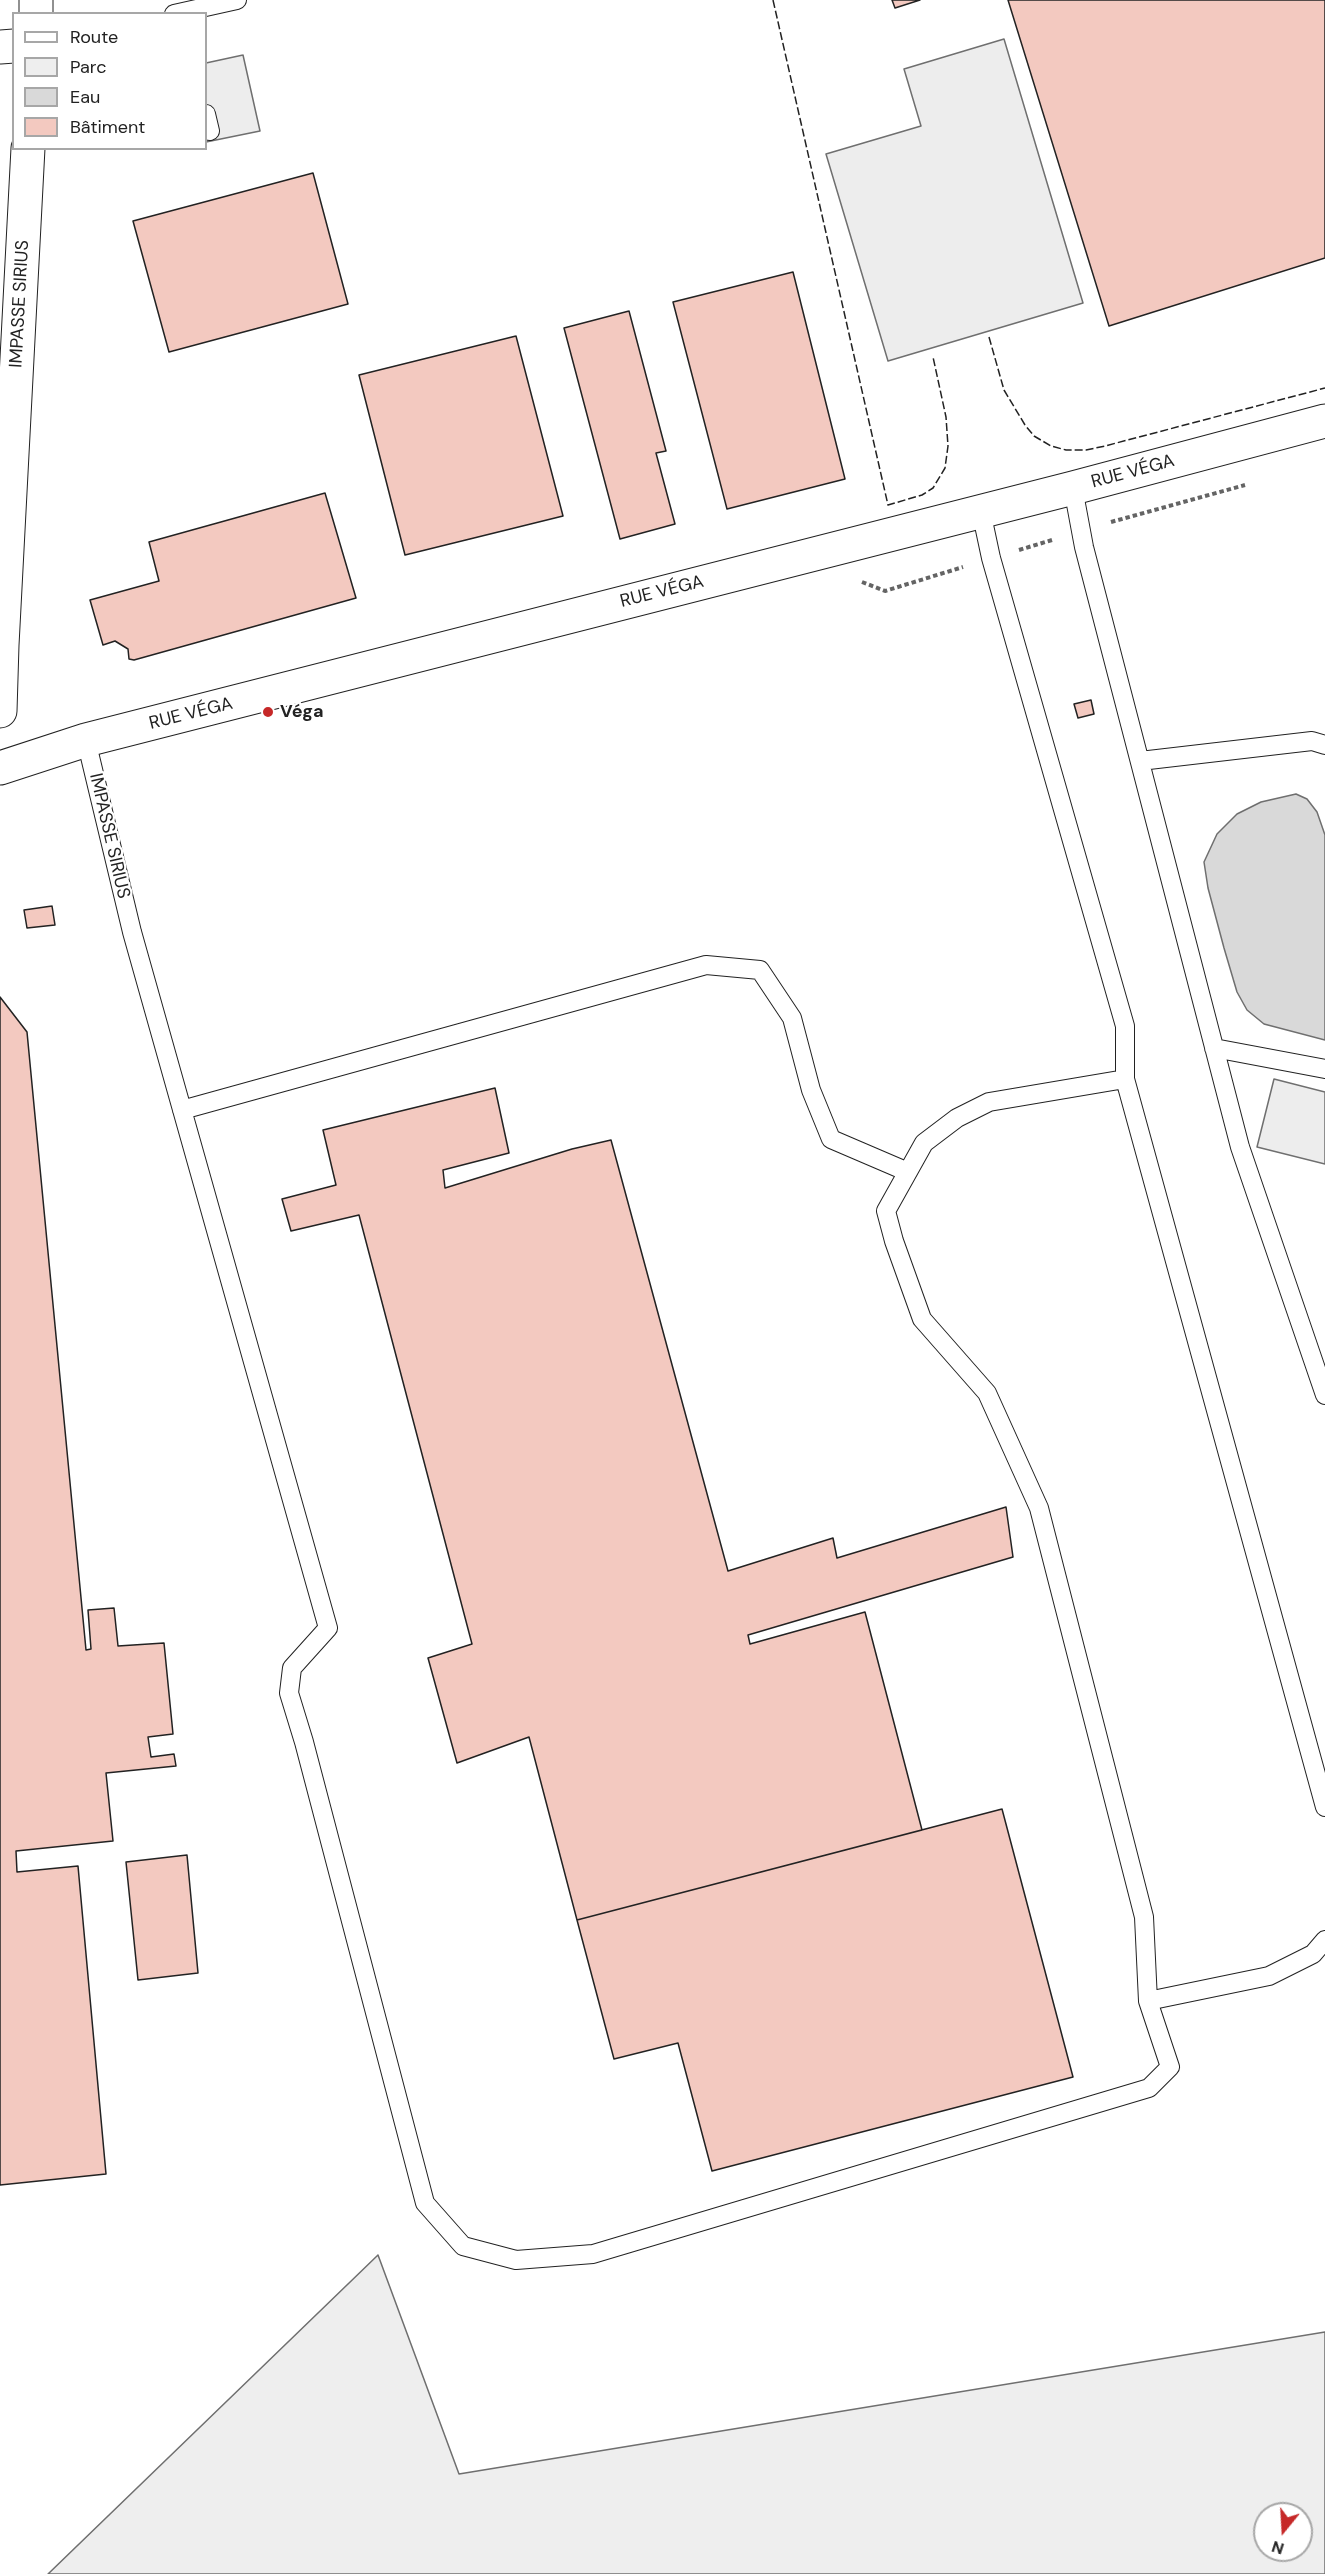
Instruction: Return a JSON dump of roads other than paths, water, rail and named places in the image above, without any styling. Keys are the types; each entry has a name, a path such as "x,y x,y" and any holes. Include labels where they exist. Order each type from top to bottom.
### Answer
{"street":[{"name":"IMPASSE SIRIUS","path":"0,711 28,150"},
{"name":"RUE VÉGA","path":"0,768 86,741 1073,488 1325,421"}],"lane":[{"path":"183,12 237,0"},
{"path":"1073,488 1084,547 1240,1147 1325,1395"},
{"path":"981,511 994,569 1125,1026 1125,1079 1325,1807"},
{"name":"IMPASSE SIRIUS","path":"86,741 132,932 327,1628 292,1668 289,1693 304,1742 424,2203 463,2246 516,2260 593,2253 1149,2088 1170,2067 1148,2001"},
{"path":"1140,760 1312,741 1325,745"},
{"path":"182,1110 706,965 760,970 792,1018 811,1090 831,1139 908,1172"},
{"path":"1214,1047 1325,1069"},
{"path":"1125,1079 989,1102 957,1118 924,1143 886,1211 894,1241 922,1319 987,1392 1039,1508 1144,1917 1148,2001 1269,1976 1313,1954 1325,1940"}],"water":[{"path":"1296,794 1307,799 1317,812 1325,835 1325,1040 1264,1024 1247,1010 1237,992 1224,948 1208,888 1204,862 1217,834 1237,814 1261,802"}],"place":[{"name":"Véga","path":"268,712"}]}
